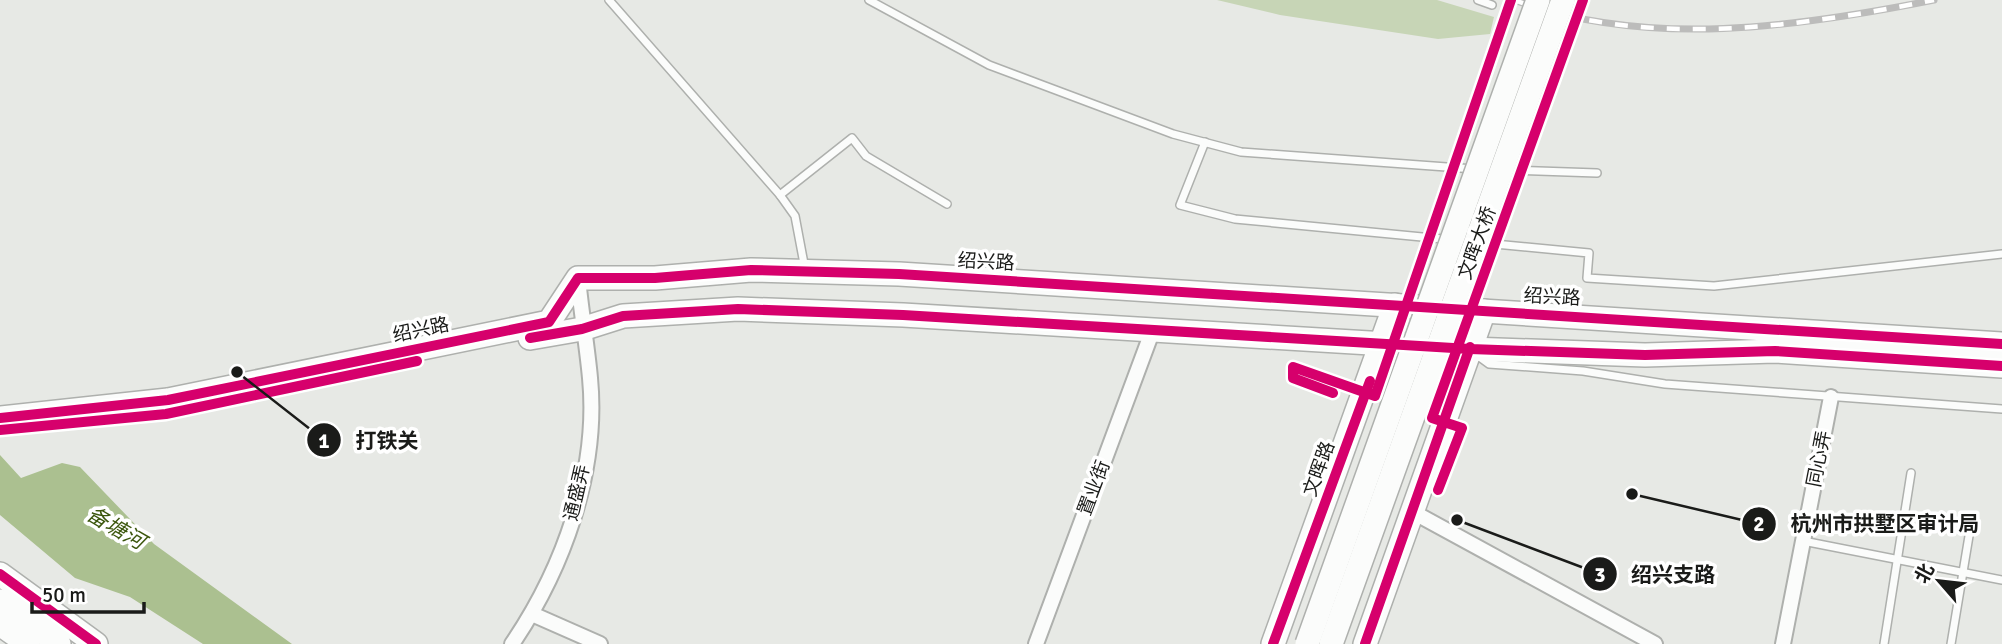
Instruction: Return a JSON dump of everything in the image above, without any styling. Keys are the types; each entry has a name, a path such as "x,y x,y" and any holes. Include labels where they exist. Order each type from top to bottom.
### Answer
{"main road":[{"name":"文晖大桥","path":"1307,644 1538,0"},
{"name":"文晖大桥","path":"1331,644 1563,0"},
{"name":"绍兴路","path":"0,418 168,400 549,322 578,278 655,278 751,270 899,274 2002,344"},
{"name":"文晖路","path":"1273,644 1395,304"},
{"name":"绍兴路","path":"0,430 166,414 582,329 623,316 738,309 904,315 1470,349 1645,355 1775,351 2002,366"},
{"path":"1365,644 1484,311"},
{"path":"0,574 96,644"},
{"path":"2,611 28,644"},
{"path":"2,611 59,644"}],"street":[{"name":"通盛弄","path":"512,644 532,614 563,549 583,478 590,423 591,379 582,329 578,278"},
{"name":"置业街","path":"1036,644 1152,332"},
{"name":"同心弄","path":"1783,644 1831,397"},
{"path":"1413,512 1654,644"},
{"path":"532,614 600,644"}],"lane":[{"path":"609,0 780,195 794,216 806,272"},
{"path":"869,0 989,65 1172,134 1241,152 1442,167 1597,173"},
{"path":"1478,0 1492,5"},
{"path":"780,195 852,138 866,156 947,204"},
{"path":"1205,142 1180,205 1235,219 1589,253 1587,278 1714,285 2002,254"},
{"path":"1470,349 1489,364 1583,371 1665,384 2002,410"},
{"path":"1884,644 1911,473"},
{"path":"1951,644 1969,537"},
{"path":"1803,541 2002,580"}],"shaded area":[{"path":"1217,0 1437,0 1494,17 1490,34 1438,39 1280,15"}],"water":[{"name":"备塘河","path":"0,455 21,478 62,463 80,467 154,544 292,644 203,644 130,597 75,578 0,515"}],"railway":[{"path":"1514,0 1565,15 1670,29 1777,25 1934,0"}],"cycle path":[{"path":"1333,393 1293,378 1293,367 1375,396 1511,0"},
{"path":"1438,490 1462,428 1432,418 1583,0"},
{"path":"0,418 168,400 549,322 578,278 655,278 751,270 899,274 2002,344"},
{"path":"530,338 582,329 623,316 738,309 903,315 1470,349 1645,355 1775,351 2002,366"},
{"path":"1365,644 1470,347"},
{"path":"0,430 166,414 417,361"},
{"path":"1273,644 1370,381"},
{"path":"0,574 96,644"}],"place":[{"name":"打铁关","path":"237,372"},
{"name":"杭州市拱墅区审计局","path":"1632,494"},
{"name":"绍兴支路","path":"1457,520"}]}
